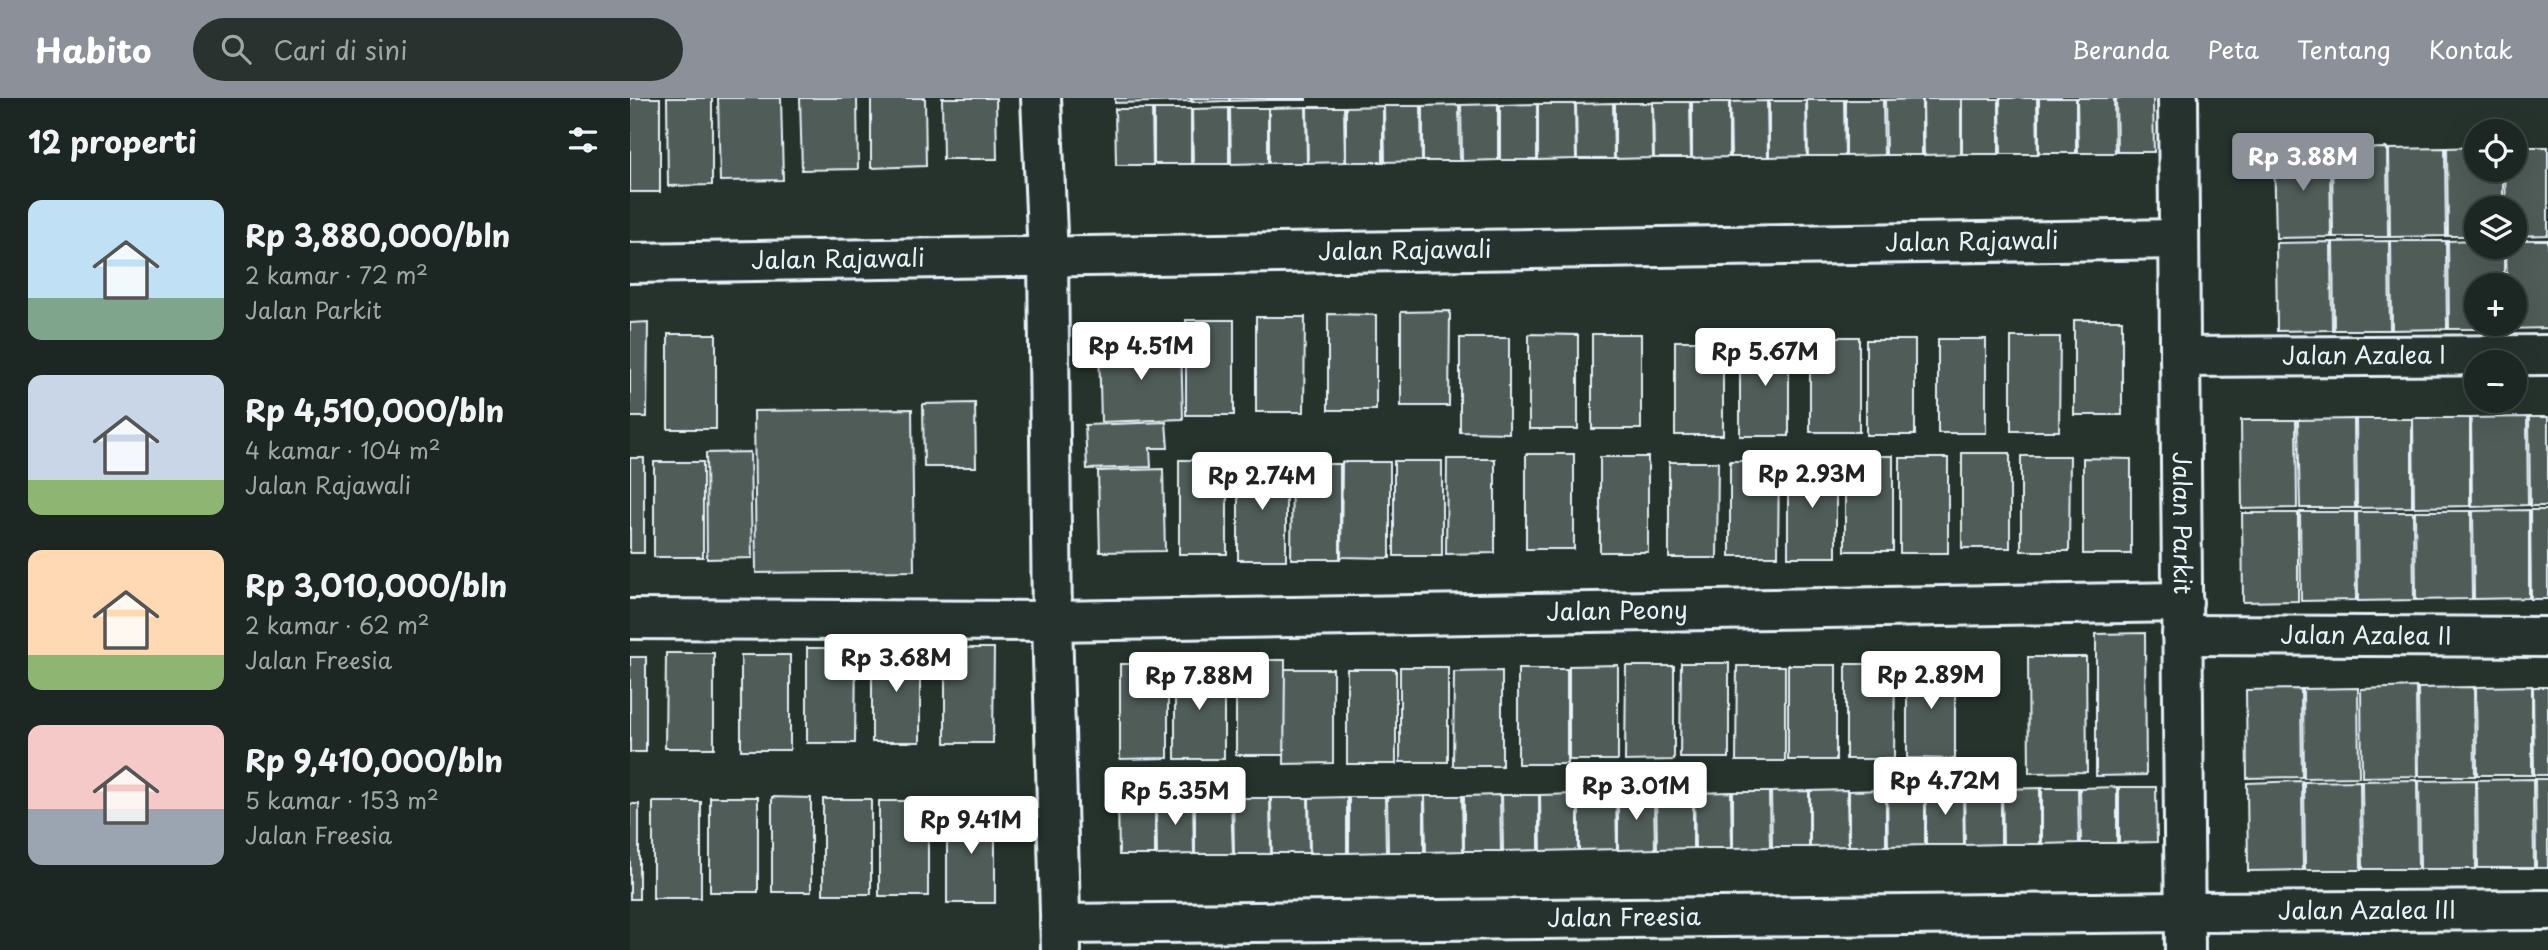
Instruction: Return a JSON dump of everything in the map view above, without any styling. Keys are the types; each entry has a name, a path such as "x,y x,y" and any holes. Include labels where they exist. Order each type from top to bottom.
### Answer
{"street":[{"path":"1041,98 1048,256 1052,621 1061,937"},
{"name":"Jalan Parkit","path":"2178,98 2185,950"},
{"name":"Jalan Rajawali","path":"630,263 2179,239"},
{"name":"Jalan Azalea I","path":"2180,357 2548,355"},
{"name":"Jalan Peony","path":"630,619 2183,619"},
{"name":"Jalan Azalea II","path":"2183,619 2548,637"},
{"name":"Jalan Azalea III","path":"2185,912 2548,910"},
{"name":"Jalan Freesia","path":"1061,937 2185,912"}],"building":[{"path":"630,98 660,98 660,192 630,192"},
{"path":"667,98 712,98 712,185 668,186"},
{"path":"718,98 781,98 783,180 720,181"},
{"path":"800,98 857,98 858,169 802,170"},
{"path":"871,98 925,98 926,166 871,168"},
{"path":"942,98 996,98 997,159 943,159"},
{"path":"1115,98 1152,98 1152,102 1115,103"},
{"path":"1153,98 1191,98 1191,101 1153,102"},
{"path":"1192,98 1229,98 1229,101 1192,102"},
{"path":"1230,98 1267,98 1267,100 1230,101"},
{"path":"1306,98 1306,100 1268,100"},
{"path":"2000,98 2037,98 2038,154 2001,154"},
{"path":"2039,98 2076,98 2076,153 2039,153"},
{"path":"2077,98 2114,98 2115,153 2078,153"},
{"path":"2116,98 2153,98 2154,152 2117,152"},
{"path":"1922,99 1922,155 1886,155 1885,100"},
{"path":"1923,99 1961,99 1961,154 1924,155"},
{"path":"1962,99 1999,99 1999,154 1962,154"},
{"path":"1807,100 1844,100 1845,156 1808,156"},
{"path":"1846,100 1883,100 1884,155 1846,156"},
{"path":"1767,101 1768,157 1731,157 1730,102"},
{"path":"1769,101 1806,101 1807,156 1769,157"},
{"path":"1653,102 1690,102 1691,158 1654,158"},
{"path":"1692,102 1729,102 1729,157 1692,158"},
{"path":"1613,103 1614,159 1577,159 1576,104"},
{"path":"1615,103 1652,103 1653,158 1615,159"},
{"path":"1498,104 1498,160 1462,161 1461,105"},
{"path":"1537,104 1537,160 1500,160 1500,105"},
{"path":"1538,104 1575,104 1576,159 1538,160"},
{"path":"1459,105 1460,161 1423,161 1423,106"},
{"path":"1383,106 1383,162 1346,162 1346,107"},
{"path":"1384,106 1421,106 1422,161 1385,162"},
{"path":"1306,107 1307,163 1269,163 1269,108"},
{"path":"1307,107 1344,107 1345,162 1308,163"},
{"path":"1229,108 1229,164 1193,164 1192,109"},
{"path":"1230,108 1268,108 1268,163 1231,164"},
{"path":"1115,109 1152,109 1153,165 1116,165"},
{"path":"1154,109 1191,109 1191,164 1154,164"},
{"path":"2464,147 2464,182 2503,182 2503,196 2464,196 2464,236 2448,236 2447,148"},
{"path":"2527,147 2548,147 2548,235 2527,236 2527,196 2506,196 2505,182 2527,182"},
{"path":"2387,148 2388,237 2333,237 2332,149"},
{"path":"2445,148 2446,236 2390,237 2389,149"},
{"path":"2330,149 2331,237 2276,238 2274,150"},
{"path":"2464,240 2464,259 2504,259 2504,273 2464,273 2464,329 2449,329 2448,241"},
{"path":"2527,240 2548,240 2548,328 2527,329 2527,273 2507,273 2506,259 2527,259"},
{"path":"2389,241 2390,330 2334,330 2333,242"},
{"path":"2391,241 2446,241 2447,329 2392,330"},
{"path":"2331,242 2332,330 2277,331 2276,243"},
{"path":"1450,311 1449,406 1401,406 1401,312"},
{"path":"1328,314 1376,315 1376,410 1328,410"},
{"path":"1256,317 1305,317 1304,412 1256,412"},
{"path":"1186,320 1234,320 1234,415 1186,415"},
{"path":"2074,320 2122,320 2122,415 2074,415"},
{"path":"648,322 647,417 630,417 630,323"},
{"path":"668,334 716,334 716,429 668,429"},
{"path":"1529,334 1578,335 1578,429 1529,429"},
{"path":"1592,334 1641,334 1641,429 1592,429"},
{"path":"1810,337 1859,337 1859,432 1810,432"},
{"path":"2011,337 2060,337 2059,431 2011,431"},
{"path":"1460,338 1509,338 1509,433 1460,432"},
{"path":"1938,339 1986,339 1986,433 1938,433"},
{"path":"1866,340 1915,340 1915,435 1866,435"},
{"path":"1675,341 1723,341 1723,435 1675,435"},
{"path":"1740,341 1789,341 1789,436 1740,436"},
{"path":"1181,342 1183,419 1101,422 1099,345"},
{"path":"975,403 976,467 924,467 923,404"},
{"path":"912,409 914,571 756,573 754,411"},
{"path":"2527,417 2528,505 2472,507 2471,418"},
{"path":"2529,417 2548,417 2548,506 2530,506"},
{"path":"2413,418 2470,418 2470,506 2414,507"},
{"path":"2354,419 2355,508 2300,508 2298,420"},
{"path":"2356,419 2412,419 2412,507 2357,508"},
{"path":"2241,420 2296,420 2297,508 2242,509"},
{"path":"1166,422 1168,448 1150,448 1151,467 1087,469 1085,425"},
{"path":"750,452 752,558 707,559 706,453"},
{"path":"1962,453 2010,453 2010,548 1962,548"},
{"path":"1526,454 1574,454 1574,549 1526,549"},
{"path":"1845,456 1893,456 1893,551 1845,551"},
{"path":"2021,456 2070,456 2069,551 2021,551"},
{"path":"1600,457 1648,457 1648,552 1600,552"},
{"path":"630,458 644,458 644,553 630,553"},
{"path":"1900,458 1948,458 1948,553 1900,553"},
{"path":"2083,458 2131,459 2131,554 2083,554"},
{"path":"1447,459 1495,459 1495,553 1446,554"},
{"path":"1179,460 1227,460 1227,554 1179,554"},
{"path":"1394,461 1442,461 1442,556 1394,556"},
{"path":"1730,461 1779,461 1778,556 1730,556"},
{"path":"654,462 703,462 703,557 654,557"},
{"path":"1342,462 1390,462 1390,558 1341,557"},
{"path":"1669,462 1718,462 1717,558 1669,558"},
{"path":"1788,462 1836,462 1836,557 1788,557"},
{"path":"1292,464 1340,464 1340,559 1291,559"},
{"path":"1238,465 1286,465 1286,560 1238,560"},
{"path":"1163,469 1165,551 1100,552 1098,471"},
{"path":"2529,510 2529,598 2474,599 2473,511"},
{"path":"2530,510 2548,510 2548,599 2531,599"},
{"path":"2415,511 2471,511 2472,599 2416,600"},
{"path":"2300,512 2355,512 2356,600 2301,601"},
{"path":"2357,512 2413,512 2414,600 2358,601"},
{"path":"2242,513 2298,513 2298,601 2243,602"},
{"path":"2145,633 2146,775 2096,776 2096,634"},
{"path":"872,647 920,647 920,742 872,742"},
{"path":"807,648 856,648 855,743 807,743"},
{"path":"945,648 994,648 993,743 945,743"},
{"path":"666,653 714,653 714,748 665,748"},
{"path":"741,655 790,655 790,750 741,750"},
{"path":"630,657 646,657 646,752 630,752"},
{"path":"2028,657 2086,657 2087,772 2029,773"},
{"path":"1236,660 1285,660 1285,755 1236,755"},
{"path":"1681,663 1729,663 1729,758 1680,758"},
{"path":"1907,663 1955,663 1955,759 1907,758"},
{"path":"1120,664 1168,664 1168,758 1120,759"},
{"path":"1175,664 1224,664 1224,759 1175,759"},
{"path":"1846,664 1895,664 1894,759 1846,759"},
{"path":"1618,665 1618,760 1569,760 1569,666"},
{"path":"1788,665 1836,665 1836,760 1788,760"},
{"path":"1626,666 1674,666 1674,760 1625,761"},
{"path":"1737,666 1785,666 1785,761 1736,761"},
{"path":"1400,667 1448,667 1448,762 1400,762"},
{"path":"1285,669 1333,669 1333,763 1284,764"},
{"path":"1347,669 1396,669 1396,764 1347,764"},
{"path":"1518,669 1567,669 1567,764 1518,764"},
{"path":"1502,671 1502,766 1453,766 1454,672"},
{"path":"2532,686 2532,775 2477,775 2476,687"},
{"path":"2416,687 2417,776 2362,777 2361,689"},
{"path":"2474,687 2475,776 2419,776 2418,688"},
{"path":"2533,687 2548,687 2548,775 2534,775"},
{"path":"2358,688 2359,777 2304,778 2303,689"},
{"path":"2301,689 2302,777 2247,778 2246,690"},
{"path":"2533,779 2534,868 2478,868 2477,780"},
{"path":"2535,779 2548,779 2548,868 2536,868"},
{"path":"2417,780 2418,869 2363,869 2362,781"},
{"path":"2475,780 2476,869 2420,869 2419,781"},
{"path":"2302,781 2303,870 2248,871 2247,783"},
{"path":"2360,781 2361,870 2305,870 2304,782"},
{"path":"2117,787 2117,843 2081,843 2080,788"},
{"path":"2119,787 2156,787 2157,842 2119,843"},
{"path":"2040,788 2040,844 2003,844 2002,789"},
{"path":"2042,788 2078,788 2079,843 2042,844"},
{"path":"1963,789 1964,845 1926,845 1926,790"},
{"path":"1964,789 2001,789 2001,844 1965,845"},
{"path":"1847,790 1848,846 1810,847 1810,791"},
{"path":"1886,790 1886,846 1849,846 1849,791"},
{"path":"1887,790 1925,790 1925,845 1888,846"},
{"path":"1809,791 1809,847 1772,847 1771,792"},
{"path":"1731,792 1732,848 1695,848 1694,793"},
{"path":"1733,792 1769,792 1770,847 1733,848"},
{"path":"1654,793 1655,849 1618,850 1618,794"},
{"path":"1656,793 1693,793 1693,848 1657,849"},
{"path":"1578,794 1578,850 1541,851 1540,795"},
{"path":"1579,794 1616,794 1617,849 1579,850"},
{"path":"1500,795 1501,851 1464,851 1464,796"},
{"path":"1502,795 1539,795 1539,850 1503,851"},
{"path":"1424,796 1424,852 1388,852 1387,797"},
{"path":"1425,796 1462,796 1463,851 1426,852"},
{"path":"710,797 758,797 758,892 710,892"},
{"path":"772,797 811,798 811,892 772,892"},
{"path":"1347,797 1347,853 1310,853 1309,798"},
{"path":"1349,797 1385,797 1386,852 1349,853"},
{"path":"1233,798 1270,798 1271,854 1234,854"},
{"path":"1271,798 1308,798 1309,853 1272,853"},
{"path":"823,799 871,799 871,894 823,894"},
{"path":"1155,799 1155,855 1119,855 1118,800"},
{"path":"1156,799 1193,799 1194,854 1157,855"},
{"path":"1195,799 1231,799 1233,854 1195,854"},
{"path":"879,801 928,801 928,896 879,896"},
{"path":"653,802 701,802 701,898 653,898"},
{"path":"630,804 639,804 639,899 630,899"},
{"path":"947,808 995,808 995,903 947,903"}]}
